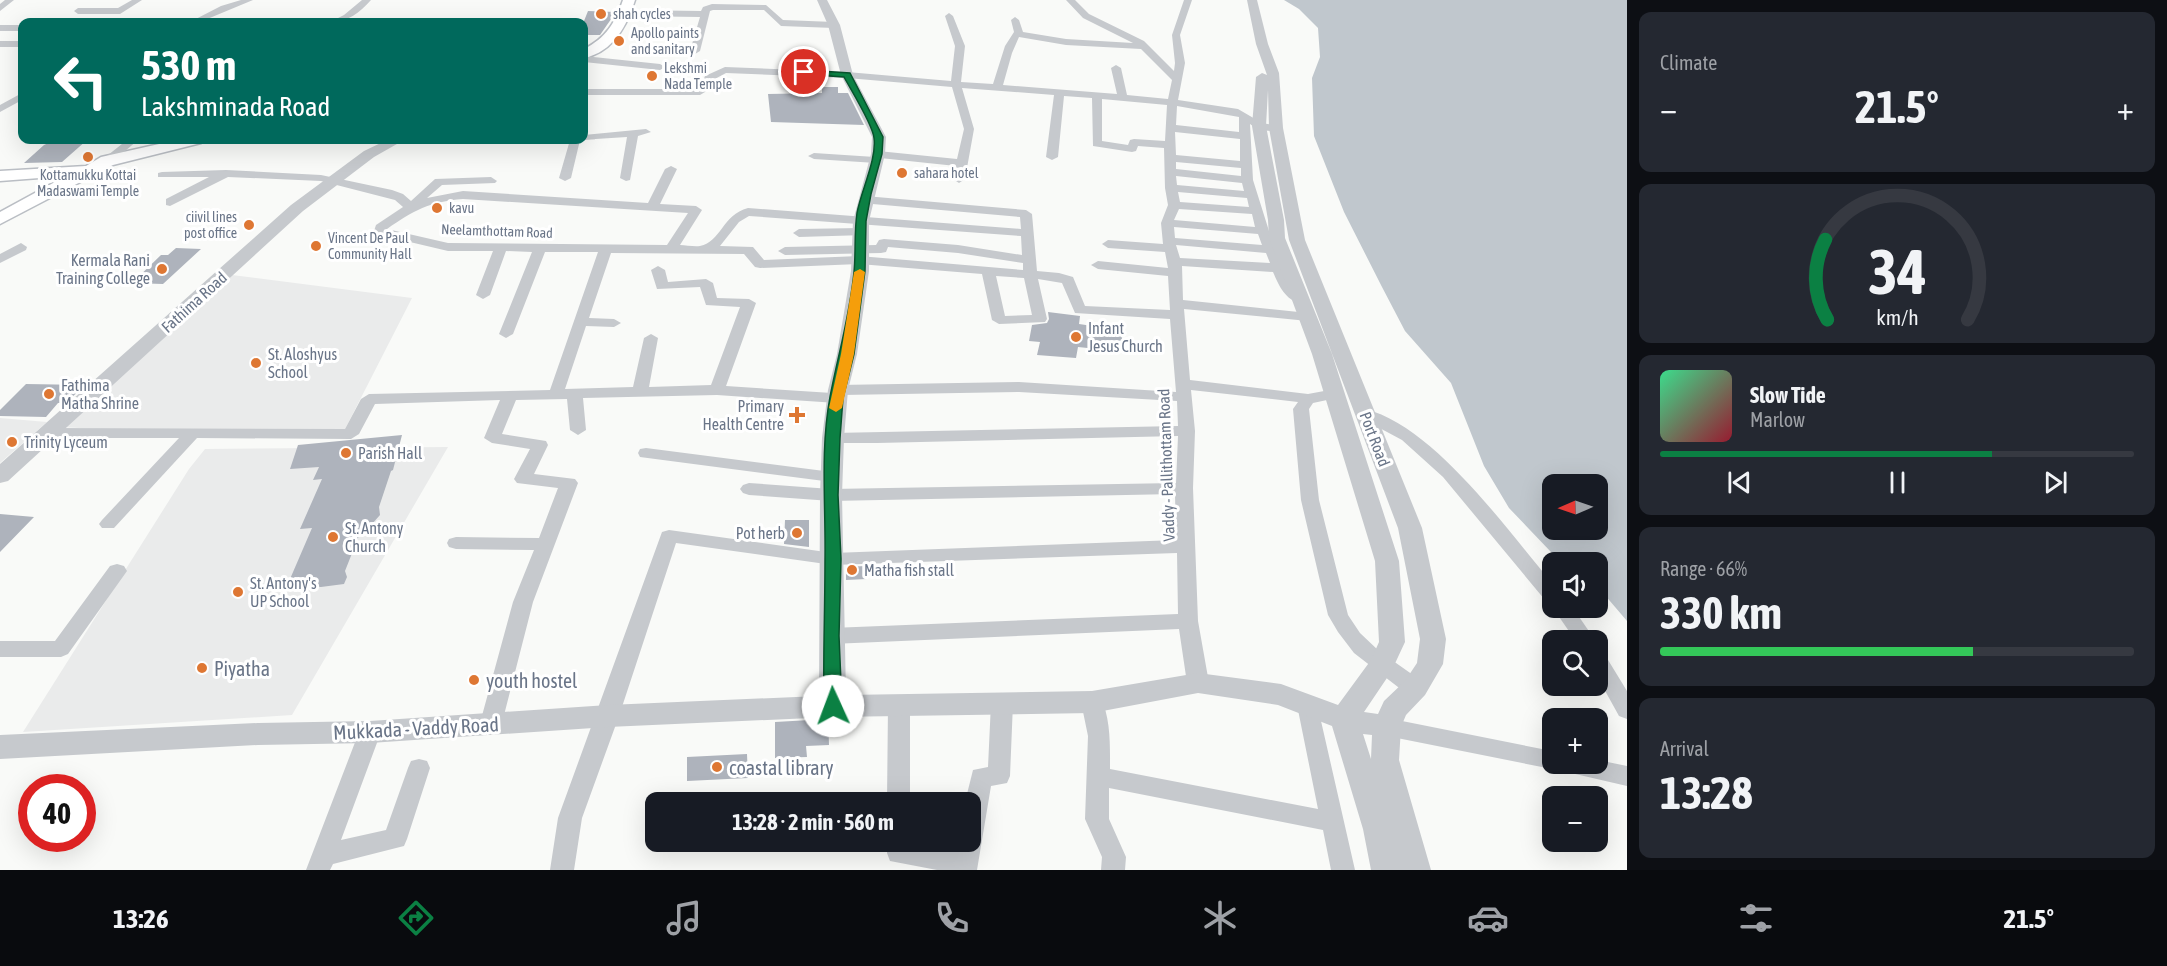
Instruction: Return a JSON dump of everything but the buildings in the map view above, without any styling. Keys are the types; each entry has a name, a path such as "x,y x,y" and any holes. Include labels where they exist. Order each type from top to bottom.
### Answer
{"main road":[{"path":"588,52 604,44 615,34 627,6"},
{"path":"2,217 107,161 178,144"},
{"path":"0,176 90,170"}],"street":[{"path":"0,8 10,0"},
{"path":"78,11 120,11 138,0"},
{"path":"203,18 249,0"},
{"path":"344,18 367,0"},
{"path":"822,0 834,26 847,75 879,137 877,157 865,200 860,241 860,271 847,354 837,394 833,438 831,486 833,706"},
{"path":"1070,0 1086,16 1144,46 1176,79"},
{"path":"1188,0 1176,35 1180,63 1172,102 1170,128 1171,188 1174,205 1167,223 1263,231"},
{"name":"Port Road","path":"1243,0 1262,76 1256,126 1276,220 1277,238 1335,394 1388,561 1392,642 1382,665 1344,719"},
{"name":"Port Road","path":"1252,0 1262,44 1273,73 1256,126 1410,528 1433,639 1430,664 1416,688 1394,709 1387,727 1385,760 1415,870"},
{"path":"627,6 705,14"},
{"path":"695,51 706,9 712,7 763,7 768,9 777,20 788,25 834,26"},
{"path":"949,15 960,46 956,84 969,129 959,179"},
{"path":"997,87 1006,62 1007,49 1019,32 1015,20"},
{"path":"0,28 18,27"},
{"path":"1017,34 1066,42 1144,46"},
{"path":"0,44 18,43"},
{"path":"588,59 660,68"},
{"path":"1116,68 1123,99"},
{"path":"588,92 700,92 706,87 708,78 725,70 847,75 1172,102 1256,126"},
{"path":"1079,84 1080,95"},
{"path":"0,93 18,95"},
{"path":"1052,157 1059,93"},
{"path":"1097,97 1097,144 1132,149 1134,142 1170,158 1247,180"},
{"path":"0,109 18,98"},
{"path":"1170,128 1256,126"},
{"path":"1256,126 1246,165 1247,180 1263,231 1287,289 1305,309"},
{"path":"588,138 646,132"},
{"path":"626,178 633,133"},
{"path":"107,161 128,144"},
{"name":"Fathima Road","path":"0,476 297,208 369,154 389,144"},
{"path":"565,178 574,144"},
{"path":"814,156 877,157 961,163"},
{"path":"1170,158 1246,165"},
{"path":"652,207 671,169"},
{"path":"170,202 226,173"},
{"path":"162,175 226,173 321,178 399,196 411,207"},
{"path":"411,207 439,181 491,181"},
{"path":"1171,188 1252,195"},
{"path":"411,207 443,197 463,195 696,210 672,248"},
{"path":"865,200 1026,214 1030,267 1040,319 999,320 988,271"},
{"path":"1174,205 1257,211"},
{"name":"Neelamthottam Road","path":"411,207 379,229 421,242 448,247 748,250 760,264 860,241"},
{"path":"705,248 716,246 722,240 734,218 748,212 988,271 1030,267"},
{"name":"Vaddy - Pallithottam Road","path":"1167,223 1173,256 1187,431 1184,488 1188,621 1198,683"},
{"path":"799,233 860,241 881,249 884,243 958,249 1030,267 1068,280 1080,310 1305,309"},
{"path":"785,251 860,241 1027,233"},
{"path":"627,248 633,235"},
{"path":"1108,244 1173,256 1279,268"},
{"path":"0,259 21,247"},
{"path":"483,295 501,248"},
{"path":"556,394 606,248"},
{"path":"506,334 540,249"},
{"path":"1098,265 1173,256 1271,250"},
{"path":"658,270 662,286 706,283 711,302 749,303 717,390"},
{"path":"581,322 614,322"},
{"path":"640,392 651,338"},
{"path":"48,433 351,434 369,399 717,390 837,394 1019,387 1183,390 1308,399 1335,394"},
{"path":"575,393 578,430"},
{"path":"491,723 523,602 569,483 523,479 540,445 492,438 510,396"},
{"path":"1308,399 1301,409 1310,500 1338,615 1345,630 1382,665 1416,688"},
{"path":"1365,414 1408,436 1449,473 1542,583"},
{"path":"833,438 906,439 1130,430 1187,431"},
{"path":"108,524 191,435"},
{"path":"646,453 831,486"},
{"path":"748,489 831,486 1184,488"},
{"path":"562,870 570,818 608,716 669,536 833,559 1187,546"},
{"path":"456,543 545,544"},
{"path":"0,649 61,649 117,570"},
{"path":"831,636 1188,621"},
{"path":"1608,678 1627,710"},
{"name":"Mukkada - Vaddy Road","path":"0,747 258,734 370,732 608,716 833,706 1092,702 1198,683 1281,696 1344,719 1387,727"},
{"path":"1092,702 1099,736 1100,777 1097,819 1114,857 1113,870"},
{"path":"978,792 981,777 999,776 1002,704"},
{"path":"899,705 899,792"},
{"path":"1308,705 1343,870"},
{"path":"1344,719 1378,829 1387,870"},
{"path":"1387,727 1542,758"},
{"path":"320,862 370,732"},
{"path":"320,862 395,839 419,768"},
{"path":"1616,773 1627,786"},
{"path":"1100,777 1334,822"},
{"path":"899,852 967,864 969,852"}],"shaded area":[{"path":"1284,0 1627,0 1627,621 1608,599 1608,552 1551,552 1509,508 1484,466 1451,383 1405,331 1344,212 1314,136 1312,78 1320,57 1318,28 1299,9"},
{"name":"St. Aloshyus School","path":"232,275 412,298 343,433 137,431 60,427"},
{"name":"Trinity Lyceum","path":"0,418 47,422 0,463"},
{"name":"St. Antony's UP School","path":"448,447 292,715 23,732 189,469 205,449"}],"slow traffic":[{"path":"836,408 860,272"}],"place":[{"name":"shah cycles","path":"601,14"},
{"name":"Apollo paints and sanitary","path":"619,41"},
{"name":"Lekshmi Nada Temple","path":"652,76"},
{"name":"Kottamukku Kottai Madaswami Temple","path":"88,157"},
{"name":"sahara hotel","path":"902,173"},
{"name":"kavu","path":"437,208"},
{"name":"ciivil lines post office","path":"249,225"},
{"name":"Vincent De Paul Community Hall","path":"316,246"},
{"name":"Kermala Rani Training College","path":"162,269"},
{"name":"Infant Jesus Church","path":"1076,337"},
{"name":"St. Aloshyus School","path":"256,363"},
{"name":"Fathima Matha Shrine","path":"49,394"},
{"name":"Primary Health Centre","path":"797,415"},
{"name":"Trinity Lyceum","path":"12,442"},
{"name":"Parish Hall","path":"346,453"},
{"name":"Pot herb","path":"797,533"},
{"name":"St. Antony Church","path":"333,537"},
{"name":"Matha fish stall","path":"852,570"},
{"name":"St. Antony's UP School","path":"238,592"},
{"name":"Piyatha","path":"202,668"},
{"name":"youth hostel","path":"474,680"},
{"name":"coastal library","path":"717,767"}],"route":[{"path":"804,72 847,75 879,137 878,154 861,221 860,271 847,354 838,390 833,438 831,636 833,706"}]}
